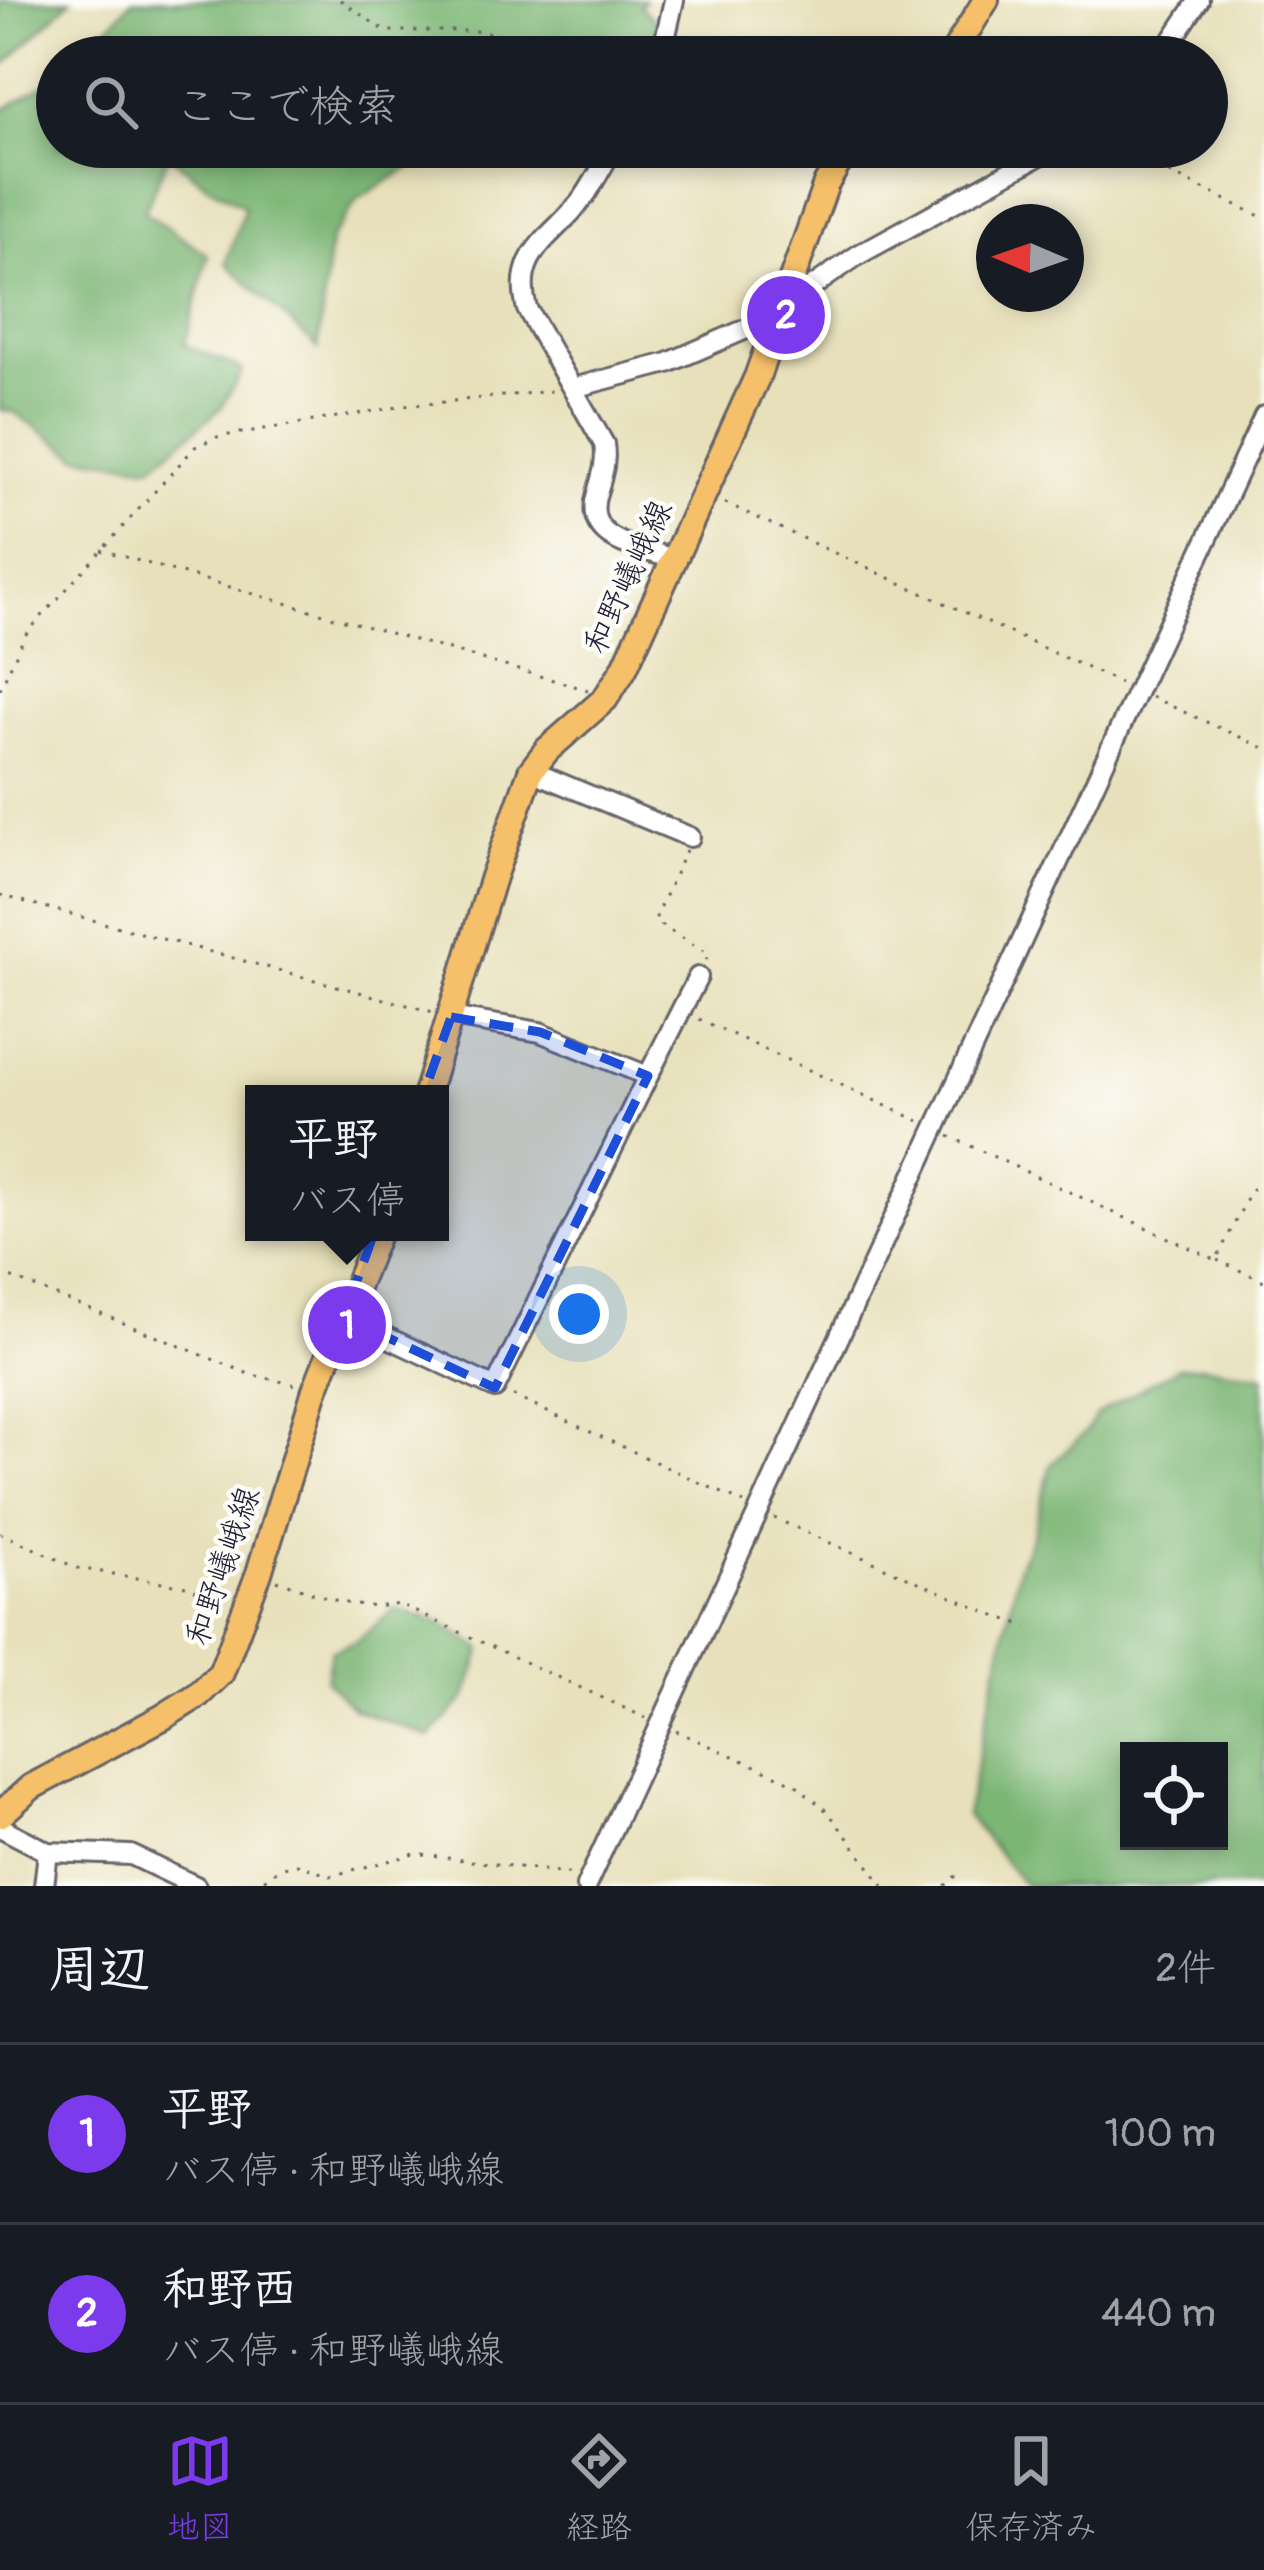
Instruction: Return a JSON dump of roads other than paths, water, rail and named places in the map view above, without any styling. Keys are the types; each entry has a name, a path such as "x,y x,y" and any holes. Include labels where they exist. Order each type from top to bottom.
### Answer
{"main road":[{"path":"964,36 986,0"},
{"name":"和野嶬峨線","path":"429,1085 531,771 547,750 605,699 624,669 757,377 835,168"},
{"name":"和野嶬峨線","path":"0,1815 31,1787 198,1695 221,1673 259,1573 315,1390 374,1241"}],"street":[{"path":"666,36 674,0"},
{"path":"1175,36 1199,0"},
{"path":"601,168 583,198 532,253 521,288 527,309 604,444 607,459 593,505 595,523 602,535 674,559"},
{"path":"573,388 668,363 760,323 858,255 1017,168"},
{"path":"588,1882 1264,416"},
{"path":"531,771 690,837"},
{"path":"344,1317 495,1388 698,977"},
{"path":"451,1017 540,1032 648,1076"},
{"path":"0,1827 48,1852 131,1855 196,1886"},
{"path":"44,1886 48,1852"}],"place":[{"name":"和野西","path":"786,315"},
{"name":"平野","path":"347,1325"}]}
